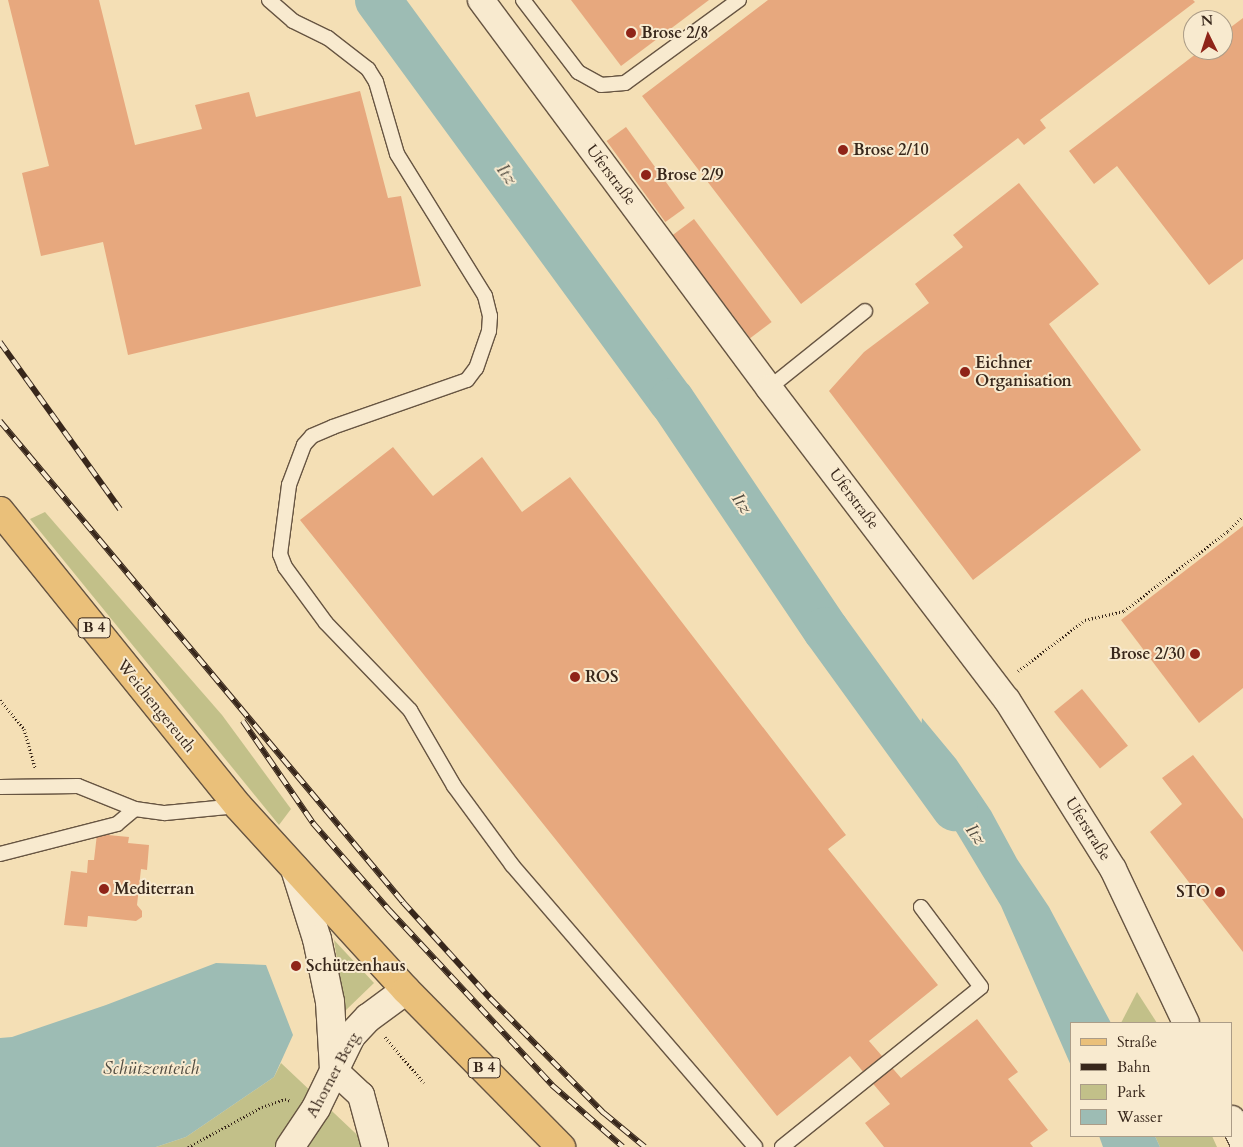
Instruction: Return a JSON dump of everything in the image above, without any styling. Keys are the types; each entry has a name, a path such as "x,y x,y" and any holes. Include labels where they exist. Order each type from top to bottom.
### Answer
{"main road":[{"name":"Weichengereuth","path":"0,511 238,806 406,990"},
{"name":"B 4","path":"406,990 561,1147"}],"street":[{"name":"Uferstraße","path":"481,0 769,388 997,687 1114,869 1186,1022"},
{"path":"294,869 317,939 330,1002 334,1070 361,1095 375,1147"},
{"name":"Ahorner Berg","path":"290,1147 316,1108 351,1036 368,1018 406,990"},
{"path":"1233,1121 1243,1143"}],"lane":[{"path":"269,0 293,21 328,38 368,69 376,82 397,154 485,296 490,316 489,331 476,368 467,380 312,436 304,446 289,485 280,554 285,567 326,623 410,710 454,786 512,865 752,1142"},
{"path":"523,0 578,72 601,85 625,83 739,0"},
{"path":"769,388 865,311"},
{"path":"0,787 40,784 78,786 135,810 164,813 238,806"},
{"path":"0,854 117,824 135,810"},
{"path":"782,1147 981,987 921,907"}],"path":[{"path":"997,687 1084,620 1124,611 1228,531 1243,516"},
{"path":"0,700 24,729 40,784"},
{"path":"368,1018 424,1083"},
{"path":"188,1147 211,1138 262,1107 285,1099 316,1108"}],"green space":[{"path":"45,512 222,715 291,809 279,825 30,519"},
{"path":"334,940 374,983 345,1011"},
{"path":"1137,992 1156,1022 1122,1022"},
{"path":"281,1063 370,1147 156,1147 186,1137 274,1077"},
{"path":"1155,1137 1212,1137 1217,1147 1160,1147"}],"water":[{"path":"922,718 956,759 991,811 1017,859 1049,907 1110,1022 1070,1022 1070,1063 1001,906 939,803 916,780"},
{"name":"Schützenteich","path":"216,963 266,965 293,1035 274,1077 186,1137 156,1147 0,1147 0,1038 12,1037 106,1005"},
{"path":"1099,1137 1155,1137 1160,1147 1103,1147"}],"building":[{"path":"8,0 99,0 135,145 202,129 195,105 249,92 256,117 360,91 388,198 401,196 421,286 128,355 103,242 41,256 22,173 49,166"},
{"name":"Brose 2/8","path":"571,0 709,0 621,66"},
{"name":"Brose 2/10","path":"768,0 1193,0 1195,2 1040,120 1046,128 1024,145 1018,138 801,304 642,96"},
{"path":"1243,18 1243,259 1209,285 1117,166 1094,184 1069,151 1188,60 1233,60 1233,26"},
{"name":"Brose 2/9","path":"626,127 685,208 665,222 607,141"},
{"name":"Eichner Organisation","path":"1019,183 1099,284 1049,324 1141,450 973,580 829,391 864,352 929,303 915,284 963,247 953,235"},
{"path":"694,219 772,322 750,338 672,235"},
{"name":"ROS","path":"393,447 433,496 482,457 522,512 570,477 846,835 828,849 938,985 869,1041 901,1078 977,1019 1018,1072 1008,1079 1048,1130 1030,1143 1033,1147 884,1147 865,1123 890,1104 850,1056 777,1116 300,520"},
{"name":"Brose 2/30","path":"1243,526 1243,688 1199,723 1121,620"},
{"path":"1082,689 1128,746 1100,768 1054,712"},
{"name":"STO","path":"1193,755 1243,819 1243,952 1150,832 1182,804 1162,778"},
{"name":"Mediterran","path":"97,834 129,837 128,843 149,845 147,870 141,869 137,905 142,911 142,917 136,921 88,916 87,927 64,925 71,871 87,873 88,860 94,860"}],"waterway":[{"name":"Itz","path":"378,0 672,401 826,630 955,808"}],"railway":[{"path":"0,342 120,509"},
{"path":"0,421 403,902 490,998 604,1113 645,1147"},
{"path":"243,721 313,823 390,911 552,1085 623,1147"}],"place":[{"name":"Brose 2/8","path":"631,33"},
{"name":"Brose 2/10","path":"843,150"},
{"name":"Brose 2/9","path":"646,175"},
{"name":"Eichner Organisation","path":"965,372"},
{"name":"Brose 2/30","path":"1195,654"},
{"name":"ROS","path":"575,677"},
{"name":"Mediterran","path":"104,889"},
{"name":"STO","path":"1220,892"},
{"name":"Schützenhaus","path":"296,966"}]}
